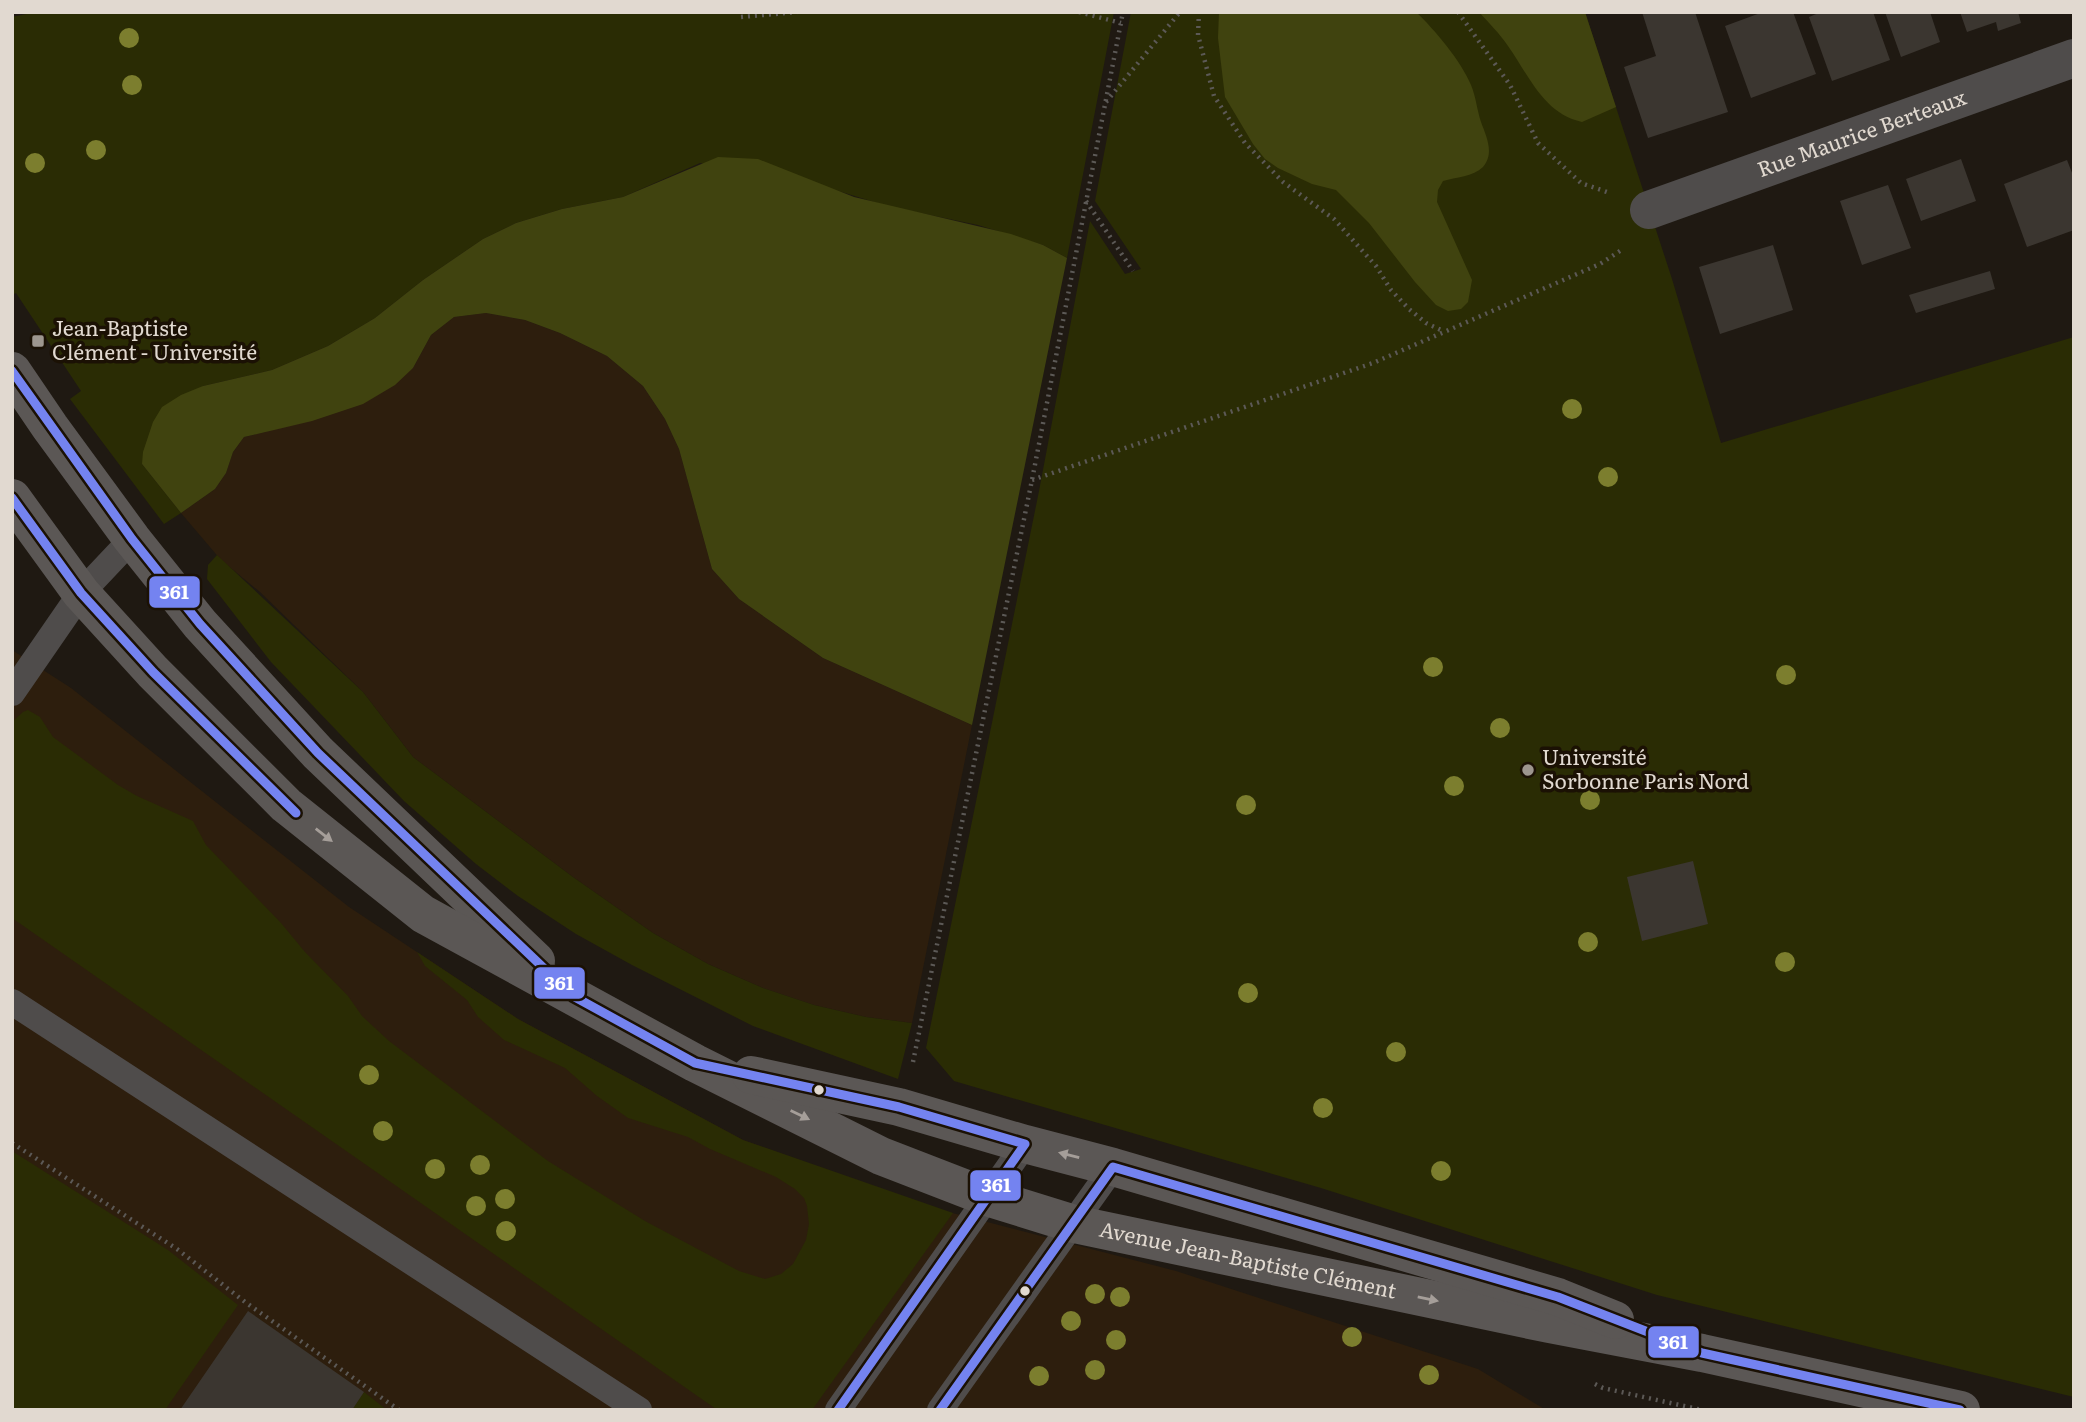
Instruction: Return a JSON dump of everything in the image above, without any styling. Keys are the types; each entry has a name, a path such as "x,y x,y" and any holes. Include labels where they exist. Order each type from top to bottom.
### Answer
{"street":[{"name":"Rue Maurice Berteaux","path":"1649,210 2074,58"},
{"name":"Avenue Jean-Baptiste Clément","path":"12,371 132,539 200,624 318,752 573,996"},
{"name":"Avenue Jean-Baptiste Clément","path":"12,498 81,593 153,671 286,805 423,914 695,1063 881,1156 987,1197 1074,1224 1549,1324 1702,1353 1961,1410"},
{"name":"Avenue Jean-Baptiste Clément","path":"695,1063 899,1107 1113,1167 1558,1297 1702,1353"}],"lane":[{"path":"12,693 81,593 132,539"},
{"path":"12,1002 639,1410"},
{"path":"838,1410 1025,1144"},
{"path":"940,1410 1113,1167"}],"path":[{"path":"741,17 797,12"},
{"path":"1079,12 1121,23"},
{"path":"899,1107 916,1052 1032,480 1123,12"},
{"path":"1105,103 1180,12"},
{"path":"1199,12 1198,35 1214,96 1245,143 1283,183 1334,219 1376,266 1391,290 1409,309 1426,323 1443,331"},
{"path":"1032,480 1373,363 1600,264 1626,246 1649,210 1581,183 1549,156 1538,143 1510,85 1458,12"},
{"path":"1085,201 1133,271"},
{"path":"12,1143 177,1249 245,1302 399,1410"}],"shaded area":[{"path":"1219,12 1416,12 1439,37 1461,66 1471,85 1489,150 1487,162 1483,167 1469,175 1443,181 1438,190 1437,202 1472,280 1468,302 1461,309 1448,311 1436,305 1369,223 1336,190 1312,184 1265,159 1225,97 1218,38"},
{"path":"1479,12 1585,12 1616,107 1582,122 1557,111 1539,92 1505,42"},
{"path":"718,157 758,159 854,197 1011,234 1043,245 1067,258 972,725 823,658 739,599 712,569 679,449 665,419 643,386 607,356 560,333 525,320 486,313 454,317 431,335 413,368 395,385 363,404 312,421 244,437 233,452 226,473 215,489 181,513 142,464 153,422 162,407 181,395 203,386 272,370 328,346 375,318 423,280 483,239 516,223 562,209 623,197"},
{"path":"486,313 525,320 560,333 607,356 643,386 665,419 679,449 712,569 739,599 823,658 972,725 912,1023 866,1017 814,1005 763,988 708,964 653,933 573,877 413,757 363,692 260,592 221,560 181,513 215,489 226,473 233,452 244,437 265,432 413,368 431,335 454,317"},
{"path":"12,650 71,688 349,907 518,1019 743,1140 937,1209 1176,1271 1478,1369 1546,1410 12,1410"}],"green space":[{"path":"36,12 1114,12 1067,258 1043,245 978,225 887,206 819,185 700,163 623,197 562,209 516,223 483,239 423,280 375,318 328,346 272,370 203,386 142,464 181,513 164,524 70,399 81,391 16,293 12,295 12,17"},
{"name":"Université Sorbonne Paris Nord","path":"1131,12 1585,12 1672,279 1721,443 2074,337 2074,1397 1657,1295 1321,1188 954,1081 926,1048 1039,491 1090,221 1125,274 1141,269 1095,201"},
{"path":"217,555 363,692 413,757 573,877 653,933 708,964 763,988 814,1005 866,1017 912,1023 898,1079 753,1026 632,965 576,934 518,896 476,864 404,801 271,662 207,579 208,565"},
{"path":"28,710 40,717 53,737 118,785 193,821 206,845 348,996 362,1016 389,1041 548,1161 645,1221 739,1271 765,1279 781,1274 793,1264 806,1240 809,1224 804,1198 776,1177 688,1137 628,1118 565,1068 504,1040 478,1017 467,1000 425,966 417,952 518,1019 743,1140 953,1213 812,1410 716,1409 12,918 12,722"},
{"path":"12,1151 168,1250 238,1305 165,1410 12,1410"},
{"path":"364,1392 387,1410 352,1410"}],"building":[{"path":"1642,12 1695,12 1728,112 1648,138 1624,67 1656,56"},
{"path":"1763,12 1793,12 1816,74 1751,98 1725,26"},
{"path":"1821,12 1873,12 1890,60 1832,81 1809,17"},
{"path":"1885,12 1930,12 1940,42 1901,57"},
{"path":"1960,12 2018,12 2021,23 1998,31 1996,22 1967,32"},
{"path":"1961,159 1976,201 1921,221 1906,179"},
{"path":"2067,160 2074,178 2074,230 2027,247 2004,184"},
{"path":"1888,185 1911,248 1862,265 1840,201"},
{"path":"1773,245 1793,310 1720,334 1699,267"},
{"path":"1990,271 1995,289 1916,313 1909,295"},
{"path":"1693,861 1708,924 1642,941 1627,877"},
{"path":"248,1311 364,1392 352,1410 180,1410"}],"transit line":[{"name":"361","path":"12,371 132,539 200,624 318,753 573,996 695,1063 899,1107 1025,1144 838,1410"},
{"name":"361","path":"12,498 81,593 153,672 296,813"},
{"name":"361","path":"940,1410 1113,1167 1558,1297 1702,1353 1960,1410"}],"place":[{"name":"Jean-Baptiste Clément - Université","path":"38,341"},
{"name":"Université Sorbonne Paris Nord","path":"1528,770"}]}
